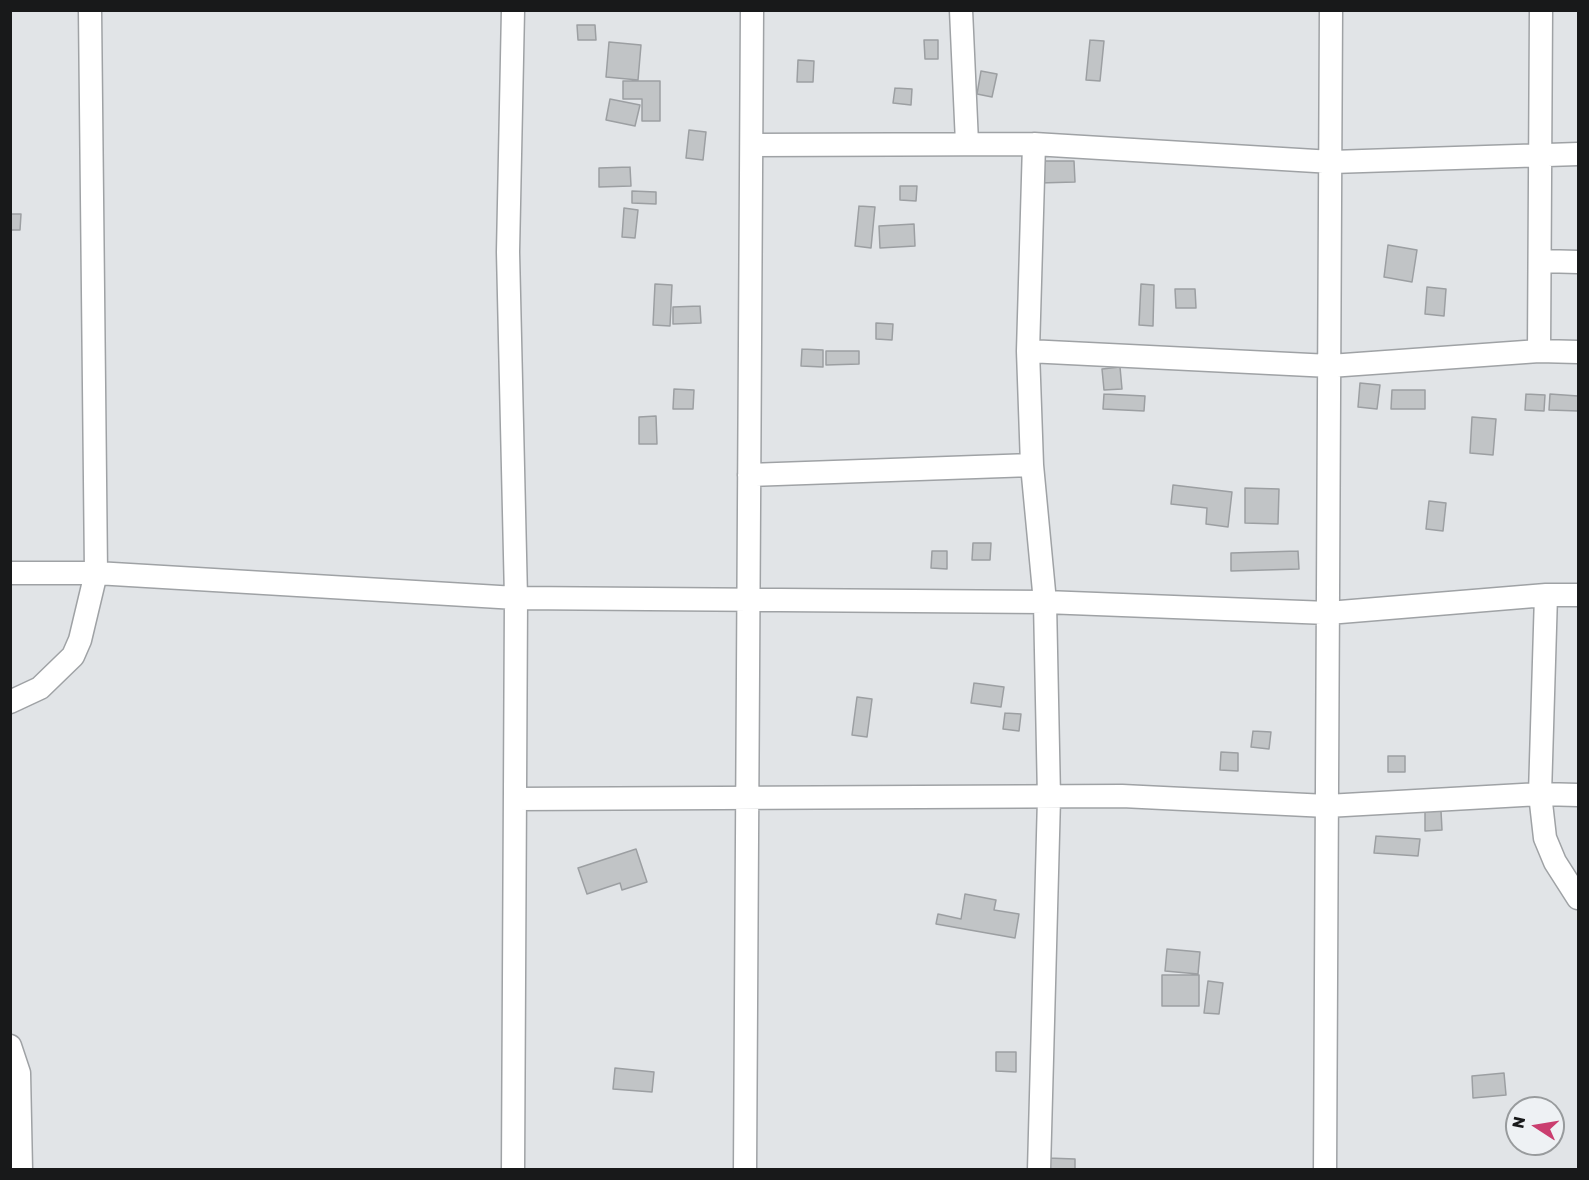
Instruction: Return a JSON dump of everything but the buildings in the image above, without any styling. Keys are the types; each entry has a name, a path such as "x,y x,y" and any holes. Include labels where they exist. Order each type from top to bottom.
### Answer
{"street":[{"path":"10,702 40,688 73,656 80,640 96,573 90,10"},
{"path":"513,10 508,252 516,598 513,1170"},
{"path":"746,1170 752,10"},
{"path":"961,10 967,143"},
{"path":"1326,1170 1331,10"},
{"path":"1539,351 1541,10"},
{"path":"752,145 1034,144 1332,162 1578,154"},
{"path":"1034,144 1028,351 1032,465 1045,602 1049,798 1039,1170"},
{"path":"1541,261 1578,262"},
{"path":"1028,351 1330,366 1539,351 1578,352"},
{"path":"749,475 1032,465"},
{"path":"10,573 96,573 516,598 1045,602 1328,613 1545,595 1578,595"},
{"path":"1545,595 1540,794 1545,838 1555,862 1578,898"},
{"path":"515,799 1122,796 1327,806 1540,794 1578,795"},
{"path":"10,1046 19,1073 21,1170"}]}
